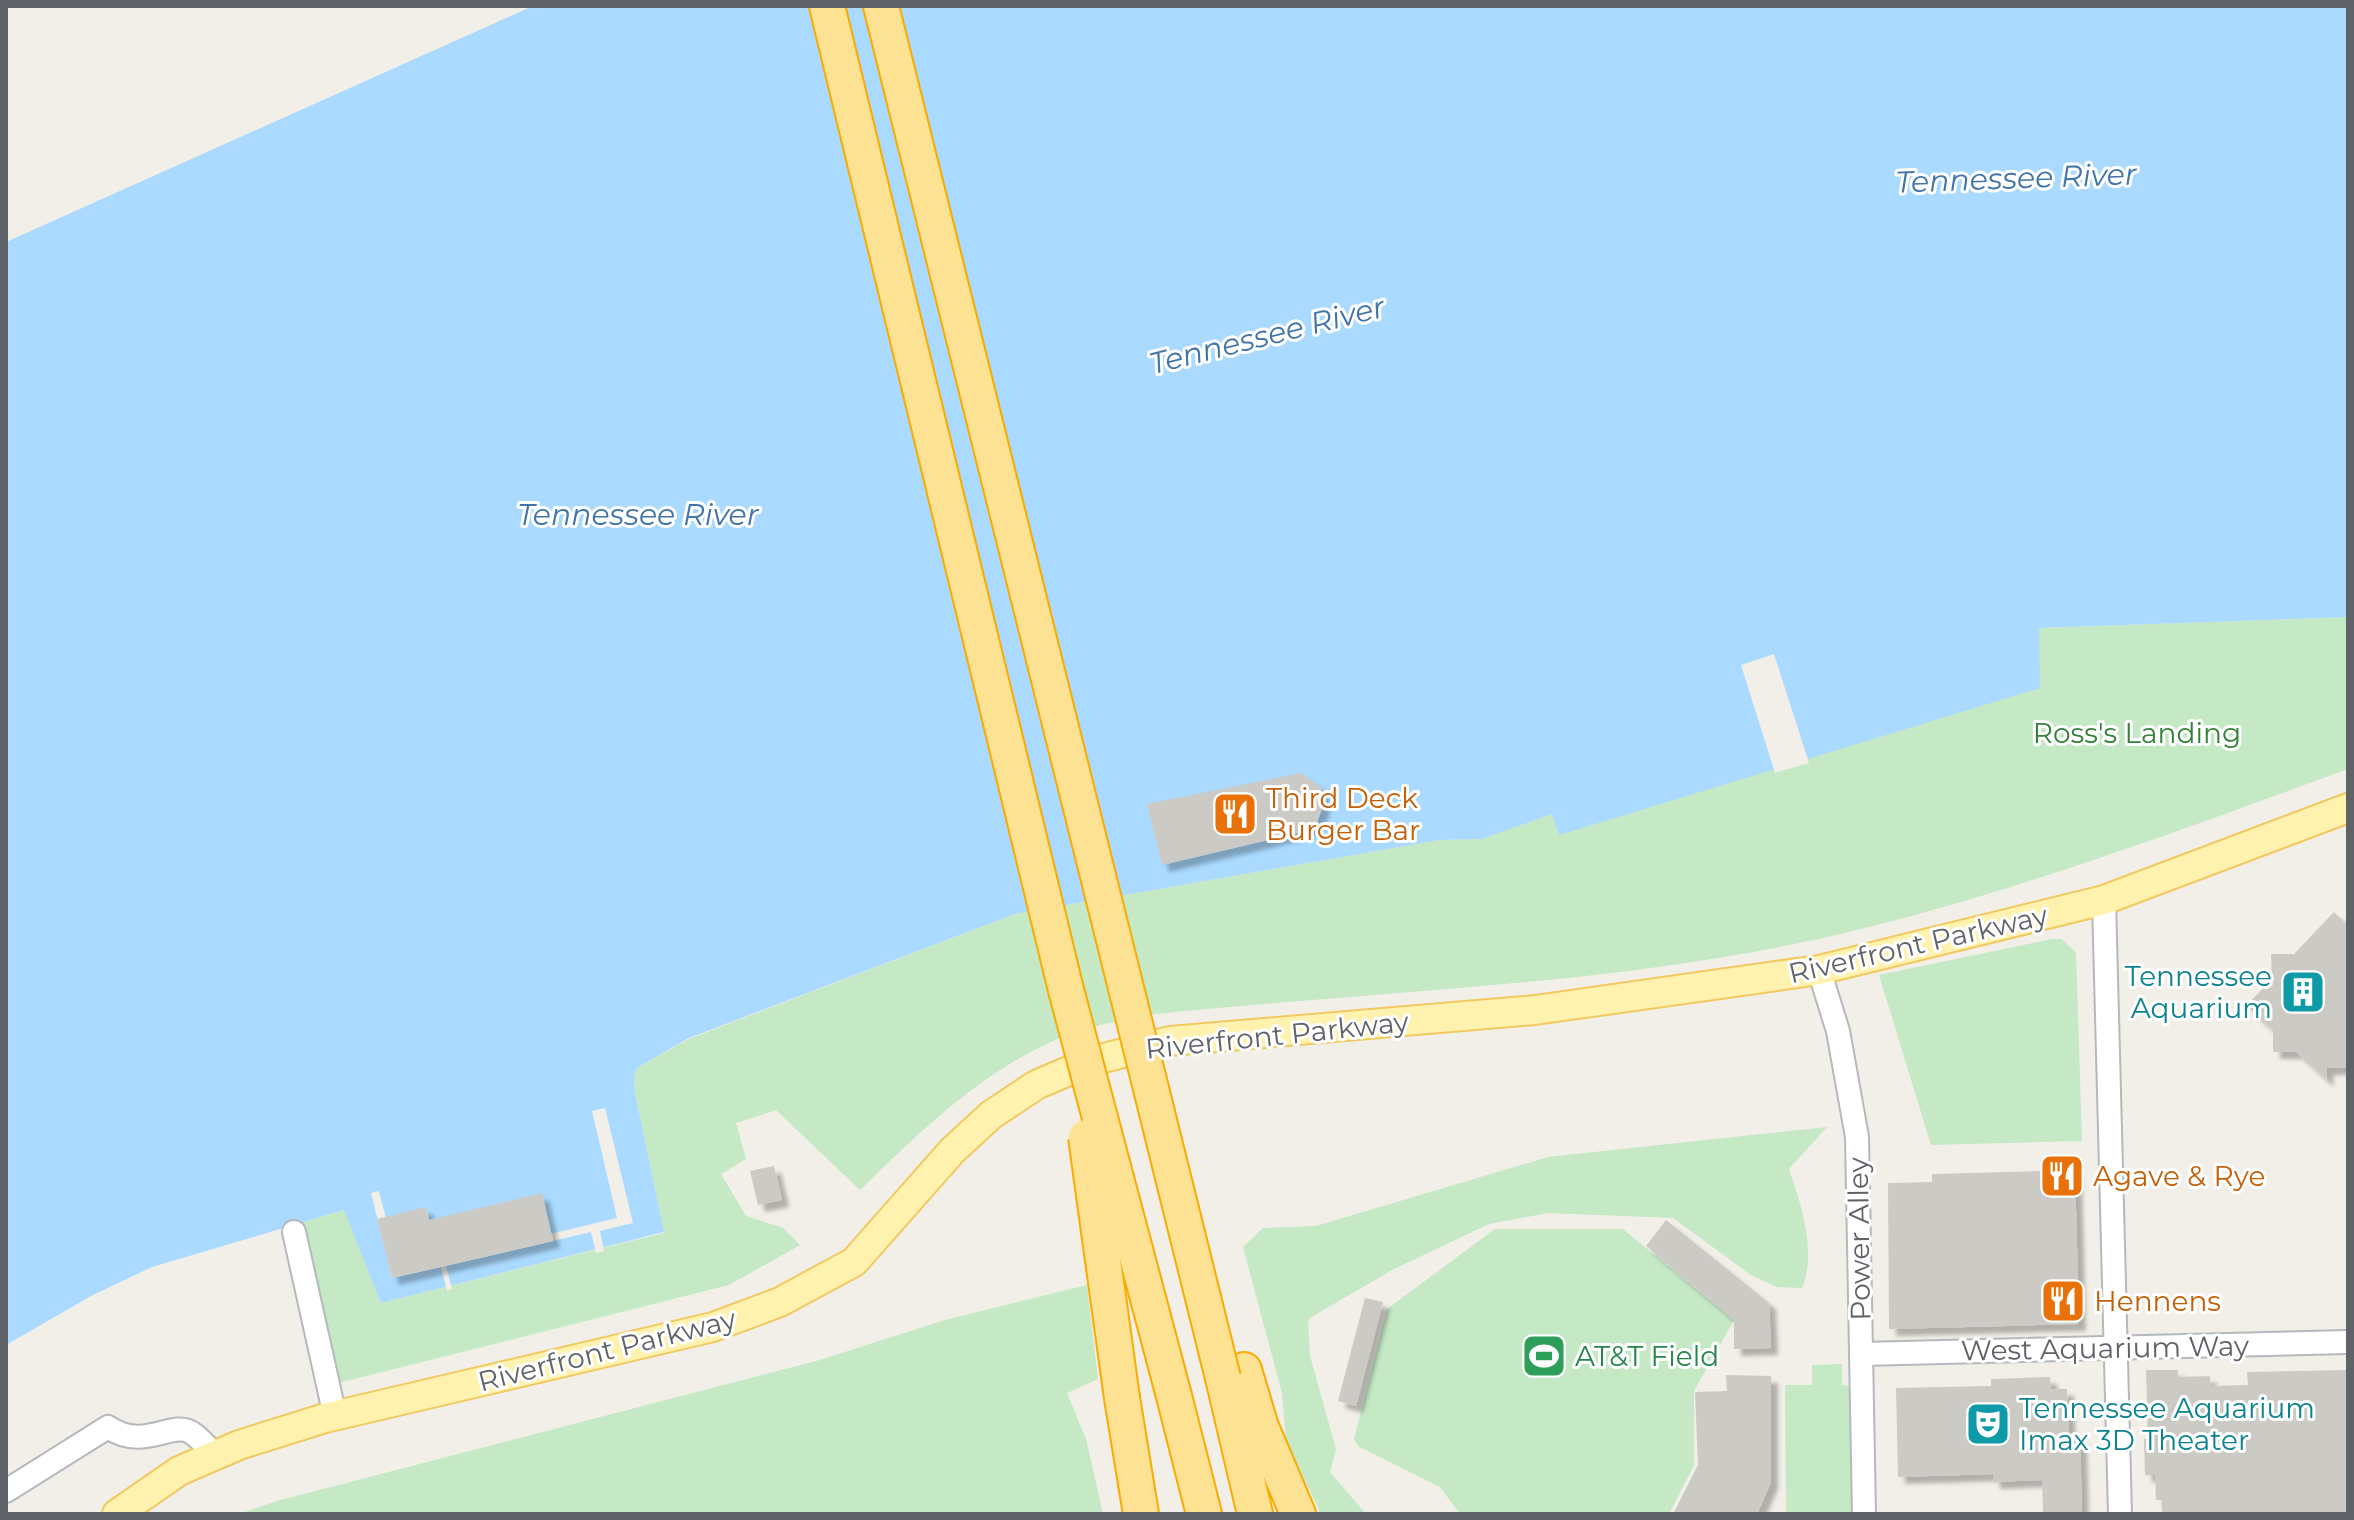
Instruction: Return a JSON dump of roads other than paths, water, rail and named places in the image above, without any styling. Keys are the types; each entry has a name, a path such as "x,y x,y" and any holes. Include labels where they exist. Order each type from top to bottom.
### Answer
{"highway":[{"path":"827,6 1066,990 1204,1514"},
{"path":"881,6 1123,976 1233,1374 1255,1514"},
{"path":"898,6 926,191"},
{"path":"1066,990 1141,1514"},
{"path":"1233,1374 1261,1427 1298,1514"}],"main road":[{"name":"Riverfront Parkway","path":"117,1514 179,1471 227,1450 335,1416 713,1327 780,1302 854,1262 952,1151 991,1115 1036,1085 1092,1061 1170,1041 1535,1010 1819,970 2104,900 2348,808"},
{"name":"Riverfront Parkway","path":"141,1514 227,1450"}],"street":[{"path":"2104,900 2120,1514"},
{"name":"Power Alley","path":"1819,970 1841,1045 1857,1137 1864,1514"},
{"path":"294,1232 335,1416"},
{"name":"West Aquarium Way","path":"1862,1354 2348,1342"},
{"path":"6,1491 108,1427 121,1436 135,1438 182,1429 227,1450"}],"water":[{"name":"Tennessee River","path":"533,6 2348,6 2348,617 2039,628 2040,688 1559,835 1552,814 1482,839 1440,840 1015,914 689,1038 637,1068 635,1093 664,1232 381,1303 344,1210 152,1267 91,1296 6,1345 6,242"}],"place":[{"name":"Third Deck Burger Bar","path":"1235,814"},
{"name":"Tennessee Aquarium","path":"2303,992"},
{"name":"Agave & Rye","path":"2062,1176"},
{"name":"Hennens","path":"2063,1301"},
{"name":"AT&T Field","path":"1544,1356"},
{"name":"Tennessee Aquarium Imax 3D Theater","path":"1988,1424"}],"park label":[{"name":"Ross's Landing","path":"2137,733"}]}
